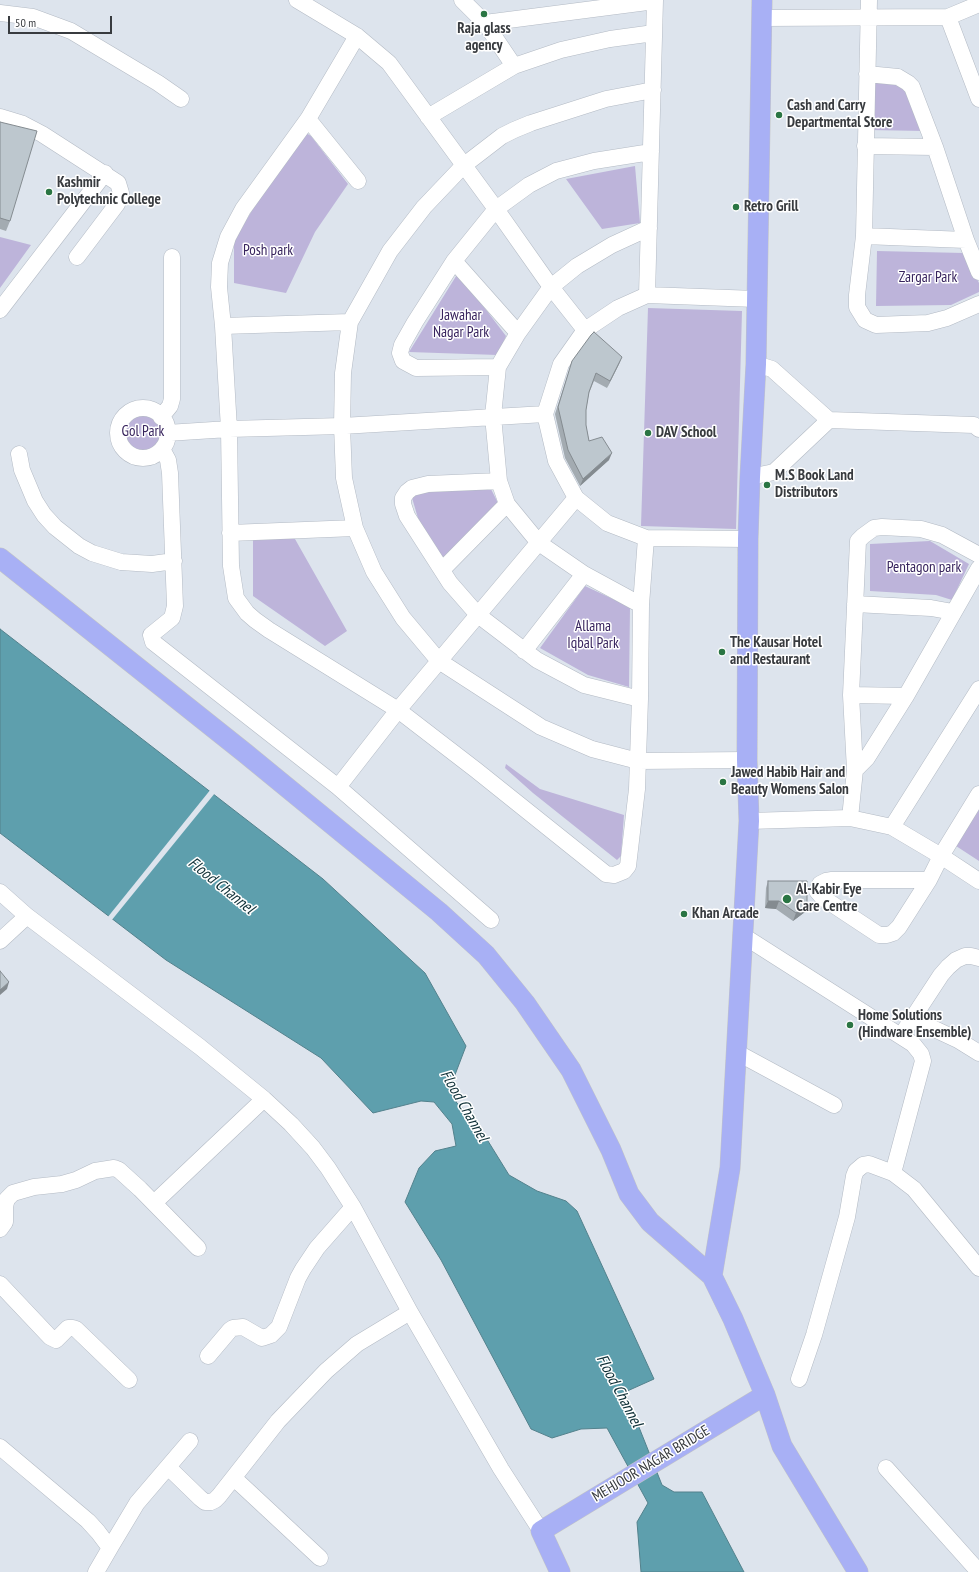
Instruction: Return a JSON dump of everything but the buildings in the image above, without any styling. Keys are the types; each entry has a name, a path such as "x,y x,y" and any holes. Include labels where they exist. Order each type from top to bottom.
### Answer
{"main road":[{"path":"712,1276 730,1168 749,821 747,760 748,539 756,364 762,9"},
{"path":"0,558 225,736 439,912 486,954 525,1003 571,1070 611,1150 629,1194 650,1222 712,1276 733,1318 765,1394 782,1446 858,1572"},
{"name":"MEHJOOR NAGAR BRIDGE","path":"541,1531 765,1394"},
{"path":"541,1531 560,1572"}],"street":[{"path":"297,0 357,36 389,63 551,287 584,330"},
{"path":"462,0 485,24 514,66"},
{"path":"485,24 655,0 648,295"},
{"path":"869,0 864,236 857,301 860,313 868,322 876,325 928,323 947,318 979,304"},
{"path":"762,9 869,17 948,17 979,4"},
{"path":"0,13 34,17 71,31 158,83 181,99"},
{"path":"948,17 979,99"},
{"path":"428,117 514,66 560,50 610,39 654,34"},
{"path":"357,36 308,119 243,209 228,237 220,263 219,287 224,326 229,429 231,566 236,598 247,613 269,630 398,710 606,874 620,873 628,866 636,796 640,699 641,605 646,538"},
{"path":"867,74 898,77 908,83 915,93 966,240 979,272"},
{"path":"653,90 606,99 531,123 502,136 463,166 424,207 390,251 350,322 343,373 342,426 344,478 355,528 374,572 404,618 439,661 541,727 592,749 638,761 747,760"},
{"path":"0,117 23,124 42,134 105,173 118,183 121,193 120,198 77,257"},
{"path":"308,119 358,181"},
{"path":"865,146 935,147"},
{"path":"498,367 416,368 406,363 400,356 402,345 408,334 454,261 496,209 529,185 556,171 594,161 651,152"},
{"path":"0,310 105,173"},
{"path":"641,605 584,574 539,543 507,504 498,481 493,416 498,367 518,333 551,287 577,266 612,244 649,228"},
{"path":"864,236 966,240"},
{"path":"161,417 170,406 172,399 172,257"},
{"path":"454,261 518,333"},
{"path":"748,539 646,538 607,523 576,498 556,461 545,414 561,364 584,330 618,308 648,295 756,299"},
{"path":"224,326 350,322"},
{"path":"756,364 772,369 829,420 977,426"},
{"path":"138,409 154,411 166,424 167,433 166,442 162,449 155,455 147,458 139,458 124,450 119,442 118,434 121,421 130,412 138,409"},
{"path":"167,433 229,429 342,426 545,414"},
{"path":"750,477 774,472 829,420"},
{"path":"162,449 168,460 170,473 174,561 174,613 169,621 151,635 153,642 338,787 491,920"},
{"path":"19,454 22,470 35,501 44,515 55,527 79,546 106,558 121,562 152,564 174,561"},
{"path":"498,481 420,485 412,488 403,498 407,516 450,583 478,615 537,660 584,685 640,699"},
{"path":"338,787 398,710 576,498"},
{"path":"442,570 507,504"},
{"path":"230,533 355,528"},
{"path":"850,818 855,770 851,695 858,541 874,528 921,529 942,535 979,556"},
{"path":"855,770 867,758 906,696 979,568"},
{"path":"524,651 584,574"},
{"path":"855,604 931,608 953,612"},
{"path":"892,827 979,689"},
{"path":"851,695 906,696"},
{"path":"929,880 826,881 819,885 817,891 823,898 879,935 887,936 893,933 899,927 929,880 941,856 979,794"},
{"path":"749,821 850,818 892,827 941,856 979,881"},
{"path":"0,892 27,916 200,1047 264,1099 292,1124 313,1148 353,1207 410,1312 501,1469 541,1531"},
{"path":"0,941 27,916"},
{"path":"742,935 901,1036 918,1049 923,1061 893,1173"},
{"path":"901,1036 941,975 948,967 956,960 965,956 979,958"},
{"path":"913,1019 958,1040 979,1054"},
{"path":"736,1052 834,1105"},
{"path":"154,1203 264,1099"},
{"path":"799,1379 814,1335 847,1217 854,1176 859,1168 866,1164 893,1173 914,1189 979,1268"},
{"path":"0,1229 4,1222 7,1199 13,1193 34,1187 70,1182 102,1169 114,1168 119,1170 154,1203 198,1248"},
{"path":"208,1356 233,1328 244,1327 262,1338 271,1335 279,1327 303,1269 317,1248 353,1207"},
{"path":"0,1284 50,1338 56,1340 68,1328 76,1329 129,1380"},
{"path":"168,1466 200,1498 206,1502 211,1502 219,1496 234,1478 278,1421 326,1371 357,1344 410,1312"},
{"path":"96,1572 137,1503 190,1440"},
{"path":"0,1447 88,1521 110,1548"},
{"path":"886,1468 979,1572"},
{"path":"234,1478 320,1558"}],"green space":[{"path":"871,77 905,85 925,131 870,130"},
{"name":"Posh park","path":"306,133 311,136 348,184 315,232 286,293 234,283 234,241 264,190"},
{"path":"635,166 640,223 602,229 566,179"},
{"path":"0,237 31,245 0,288"},
{"name":"Zargar Park","path":"877,251 964,253 979,283 979,292 951,305 876,306"},
{"name":"Jawahar Nagar Park","path":"458,273 506,336 498,355 409,352"},
{"path":"648,308 742,311 736,529 641,526"},
{"name":"Gol Park","path":"143,411 158,417 164,432 158,447 143,453 128,447 122,432 128,417"},
{"path":"491,489 498,503 442,561 420,525 410,491"},
{"path":"253,536 295,539 347,631 325,646 253,596"},
{"name":"Pentagon park","path":"930,541 969,564 952,600 936,595 870,591 870,544"},
{"name":"Allama Iqbal Park","path":"585,586 630,607 629,687 588,675 540,648"},
{"path":"506,764 540,789 624,815 621,856 617,860 533,793 505,768"},
{"path":"979,801 979,861 953,844"}],"water":[{"name":"Flood Channel","path":"0,629 323,879 425,973 466,1046 453,1080 456,1102 475,1120 509,1175 537,1191 566,1201 577,1211 654,1379 625,1392 662,1485 674,1492 702,1492 744,1572 641,1572 637,1522 648,1503 607,1428 581,1429 552,1438 531,1429 441,1260 405,1202 419,1168 435,1151 456,1146 452,1124 434,1102 421,1101 373,1113 321,1058 166,960 0,833"}],"pier":[{"path":"211,789 215,793 111,921 107,918"}],"place":[{"name":"Raja glass agency","path":"484,14"},
{"name":"Cash and Carry Departmental Store","path":"779,115"},
{"name":"Kashmir Polytechnic College","path":"49,192"},
{"name":"Retro Grill","path":"736,207"},
{"name":"DAV School","path":"648,433"},
{"name":"M.S Book Land Distributors","path":"767,485"},
{"name":"The Kausar Hotel and Restaurant","path":"722,652"},
{"name":"Jawed Habib Hair and Beauty Womens Salon","path":"723,782"},
{"name":"Al-Kabir Eye Care Centre","path":"787,899"},
{"name":"Khan Arcade","path":"684,914"},
{"name":"Home Solutions (Hindware Ensemble)","path":"850,1025"}]}
